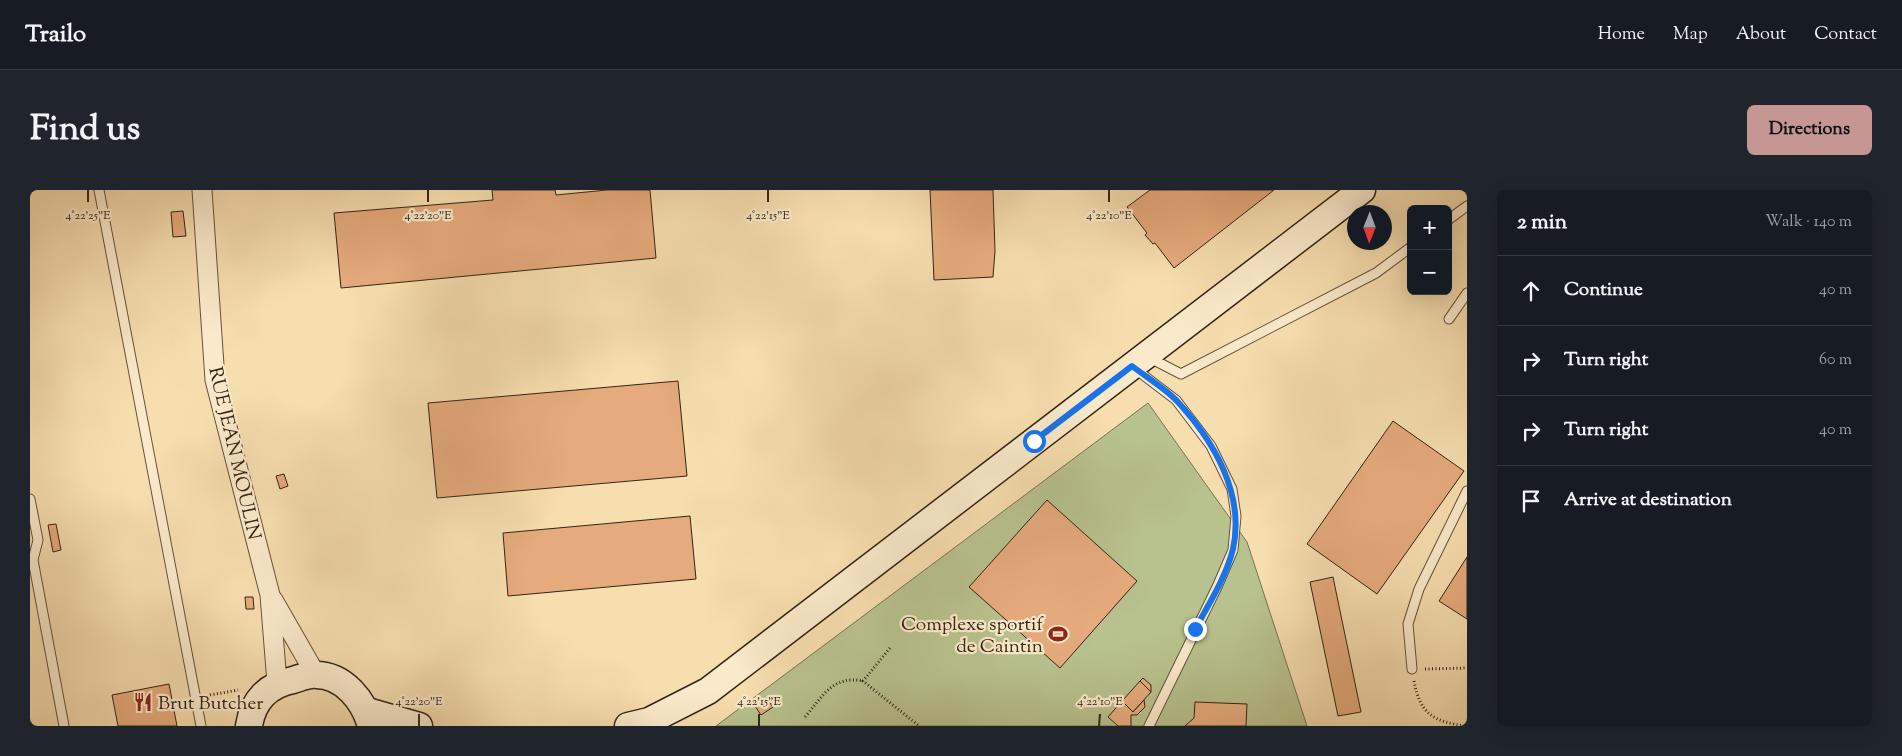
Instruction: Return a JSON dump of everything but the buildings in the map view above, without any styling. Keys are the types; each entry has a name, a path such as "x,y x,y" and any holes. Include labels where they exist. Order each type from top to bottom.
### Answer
{"main road":[{"path":"628,726 649,721 708,690 1362,190"},
{"path":"249,726 251,716 261,697 277,683 316,675 336,680 354,693 369,718 419,726"}],"street":[{"name":"RUE JEAN MOULIN","path":"202,190 215,380 270,594 277,683"},
{"name":"RUE JEAN MOULIN","path":"270,594 316,675"}],"lane":[{"path":"99,190 201,726"},
{"path":"1452,217 1467,206"},
{"path":"1138,361 1181,374 1376,273 1407,250"},
{"path":"1449,319 1466,298"},
{"path":"1138,361 1176,400 1211,446 1232,489 1236,516 1232,550 1217,587 1149,726"},
{"path":"1412,669 1408,624 1419,590 1467,492"},
{"path":"30,499 38,540 33,560 64,726"}],"path":[{"path":"863,681 890,648"},
{"path":"1466,726 1452,724 1425,712 1417,698 1412,669 1467,668"},
{"path":"805,717 825,693 837,683 849,678 863,681 919,726"},
{"path":"210,695 226,692"}],"green space":[{"name":"Complexe sportif de Caintin","path":"1148,403 1247,542 1307,726 716,726"}],"place":[{"name":"Complexe sportif de Caintin","path":"1058,634"},
{"name":"Brut Butcher","path":"143,702"}],"route":[{"path":"1034,441 1132,366 1176,400 1211,446 1232,489 1236,516 1232,550 1217,587 1195,629"}]}
